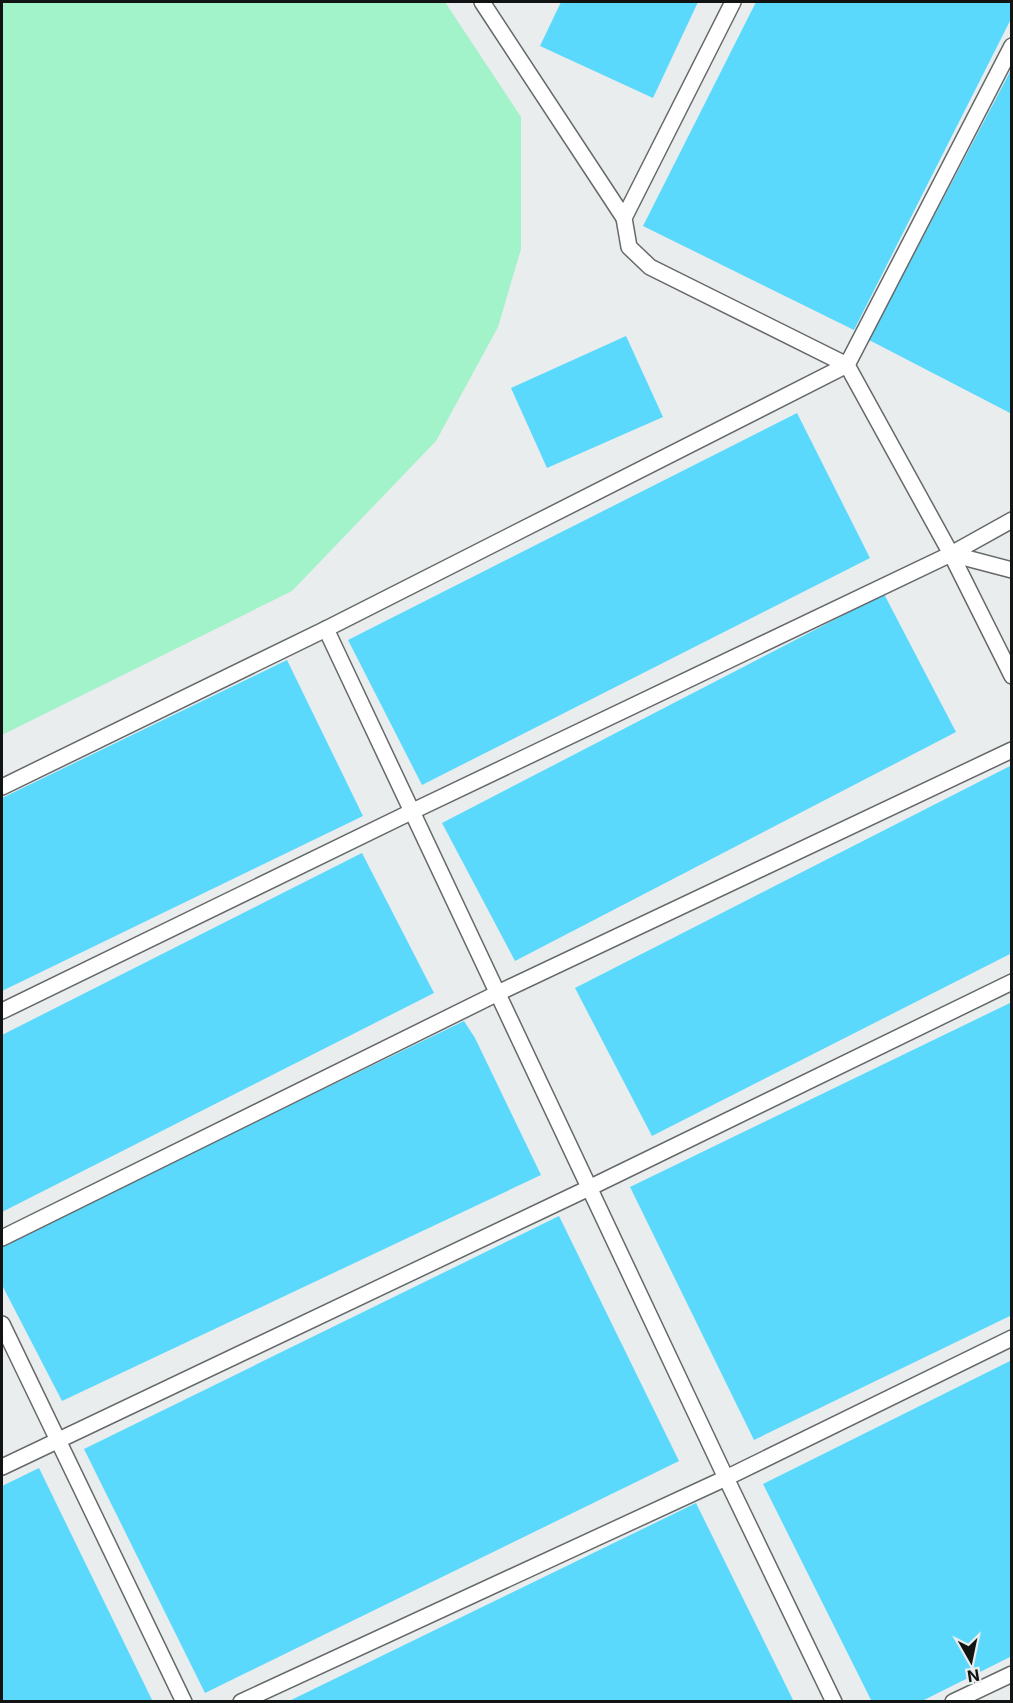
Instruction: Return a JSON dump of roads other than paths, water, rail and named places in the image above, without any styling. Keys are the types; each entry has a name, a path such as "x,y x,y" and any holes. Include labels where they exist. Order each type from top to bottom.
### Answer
{"lane":[{"path":"482,2 624,218 628,247 650,267 847,365 951,554 1011,676"},
{"path":"624,218 733,2"},
{"path":"2,787 326,629 847,365 1011,46"},
{"path":"2,1011 413,811 951,554 1011,520"},
{"path":"951,554 1011,570"},
{"path":"326,629 726,1478 834,1701"},
{"path":"2,1238 498,993 1011,750"},
{"path":"2,1467 589,1188 1011,982"},
{"path":"2,1324 184,1701"},
{"path":"241,1701 726,1478 1011,1338"},
{"path":"953,1701 1011,1674"}]}
